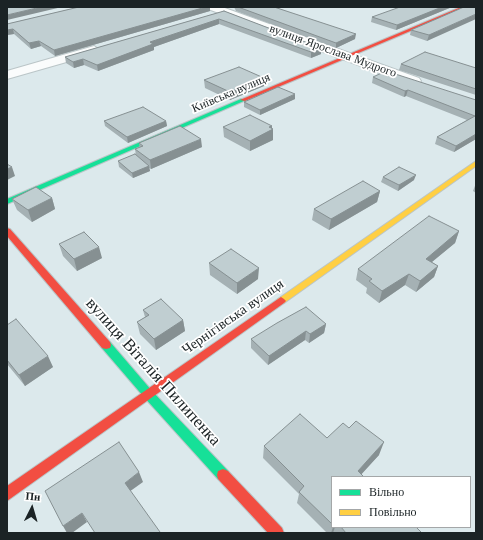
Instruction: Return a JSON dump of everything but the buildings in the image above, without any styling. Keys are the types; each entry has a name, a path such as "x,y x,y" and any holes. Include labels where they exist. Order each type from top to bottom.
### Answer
{"street":[{"name":"вулиця Ярослава Мудрого","path":"212,7 344,57 425,84"},
{"path":"202,18 240,7"},
{"name":"Київська вулиця","path":"7,202 344,57 465,7"},
{"path":"7,75 105,47"},
{"name":"Чернігівська вулиця","path":"7,494 476,163"},
{"name":"вулиця Віталія Пилипенка","path":"7,231 148,394 277,533"}],"traffic: fast":[{"path":"7,202 243,100"},
{"path":"106,345 148,394 223,475"}],"traffic: slow":[{"path":"281,301 476,163"}],"traffic: jam":[{"path":"243,100 465,7"},
{"path":"7,231 106,345"},
{"path":"7,494 281,301"},
{"path":"223,475 277,533"}]}
